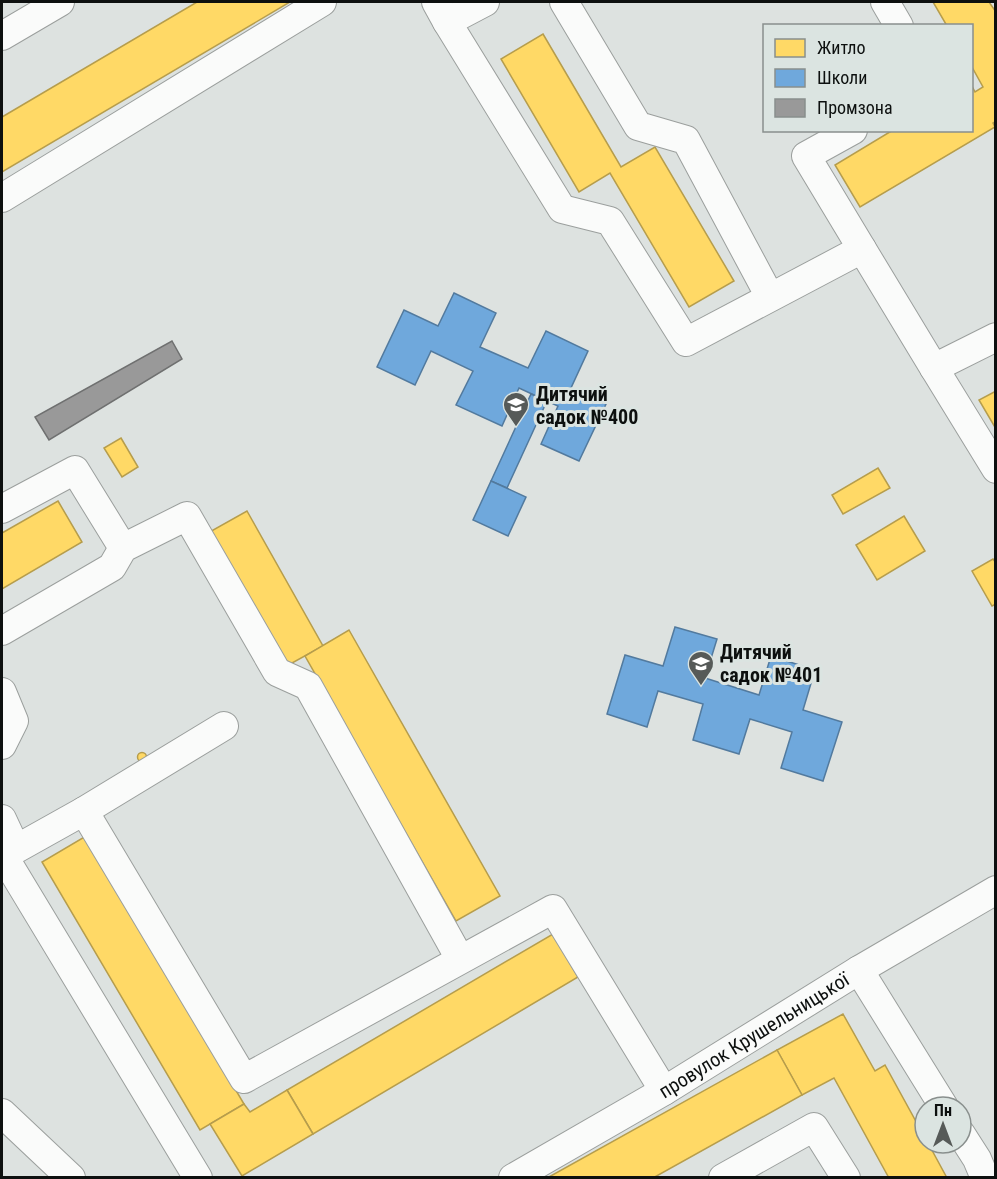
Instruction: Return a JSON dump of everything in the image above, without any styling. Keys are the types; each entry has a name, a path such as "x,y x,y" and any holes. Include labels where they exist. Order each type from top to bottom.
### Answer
{"street":[{"path":"2,36 60,2"},
{"path":"2,198 322,2"},
{"path":"485,2 441,12 562,209 610,221 686,342 862,249"},
{"path":"564,2 638,126 686,140 771,297"},
{"path":"885,2 898,24"},
{"path":"849,132 806,156 996,470"},
{"path":"934,368 996,337"},
{"path":"2,509 75,470 123,548"},
{"path":"2,631 112,567 123,548 187,516 277,672 308,686 460,959"},
{"path":"2,692 14,721 2,745"},
{"path":"8,858 224,726"},
{"path":"84,812 244,1079 553,909 664,1091"},
{"path":"2,819 8,858 198,1178"},
{"name":"провулок Крушельницької","path":"513,1178 664,1091 859,970 996,890"},
{"path":"859,970 937,1095"},
{"path":"2,1113 70,1178"},
{"path":"723,1178 814,1127 846,1178"},
{"path":"973,1153 985,1178"}],"building: Житло":[{"path":"197,2 290,2 2,172 2,117"},
{"path":"933,2 989,2 996,12 996,121 993,123 995,127 860,207 835,165 890,132 973,132 973,88 975,92 983,87 973,69 973,24 946,24"},
{"path":"543,34 621,167 655,147 734,281 689,307 610,173 579,192 501,59"},
{"path":"996,391 996,429 979,400"},
{"path":"121,438 138,467 122,477 104,448"},
{"path":"878,468 890,488 843,514 832,495"},
{"path":"58,501 82,542 2,589 2,533"},
{"path":"247,511 323,646 283,668 206,534"},
{"path":"904,516 925,551 877,580 856,545"},
{"path":"993,559 996,563 996,604 992,606 972,571"},
{"path":"349,630 500,896 456,921 305,656"},
{"path":"142,753 146,757 142,761 138,757"},
{"path":"86,836 244,1104 200,1130 42,862"},
{"path":"553,934 578,977 313,1134 287,1090"},
{"path":"843,1014 875,1071 885,1065 913,1116 913,1155 935,1155 947,1178 889,1178 834,1078 802,1095 777,1050"},
{"path":"777,1050 802,1095 653,1178 547,1178"},
{"path":"287,1090 313,1134 242,1176 210,1124 244,1104 250,1112"}],"building: Школи":[{"path":"454,293 496,313 480,347 528,368 546,331 588,351 571,388 606,404 579,461 541,444 558,406 519,388 502,426 456,405 473,371 431,351 415,385 377,367 404,310 438,326"},
{"path":"531,394 547,401 507,488 491,481"},
{"path":"491,481 526,497 508,536 473,520"},
{"path":"675,627 717,639 705,678 759,695 771,656 815,670 803,710 842,722 823,781 781,768 792,732 750,719 739,754 693,740 703,704 658,691 647,727 607,714 625,655 663,666"}],"building: Промзона":[{"path":"172,341 182,359 49,440 35,417"}],"place":[{"name":"Дитячий садок №400","path":"516,428"},
{"name":"Дитячий садок №401","path":"701,687"}]}
